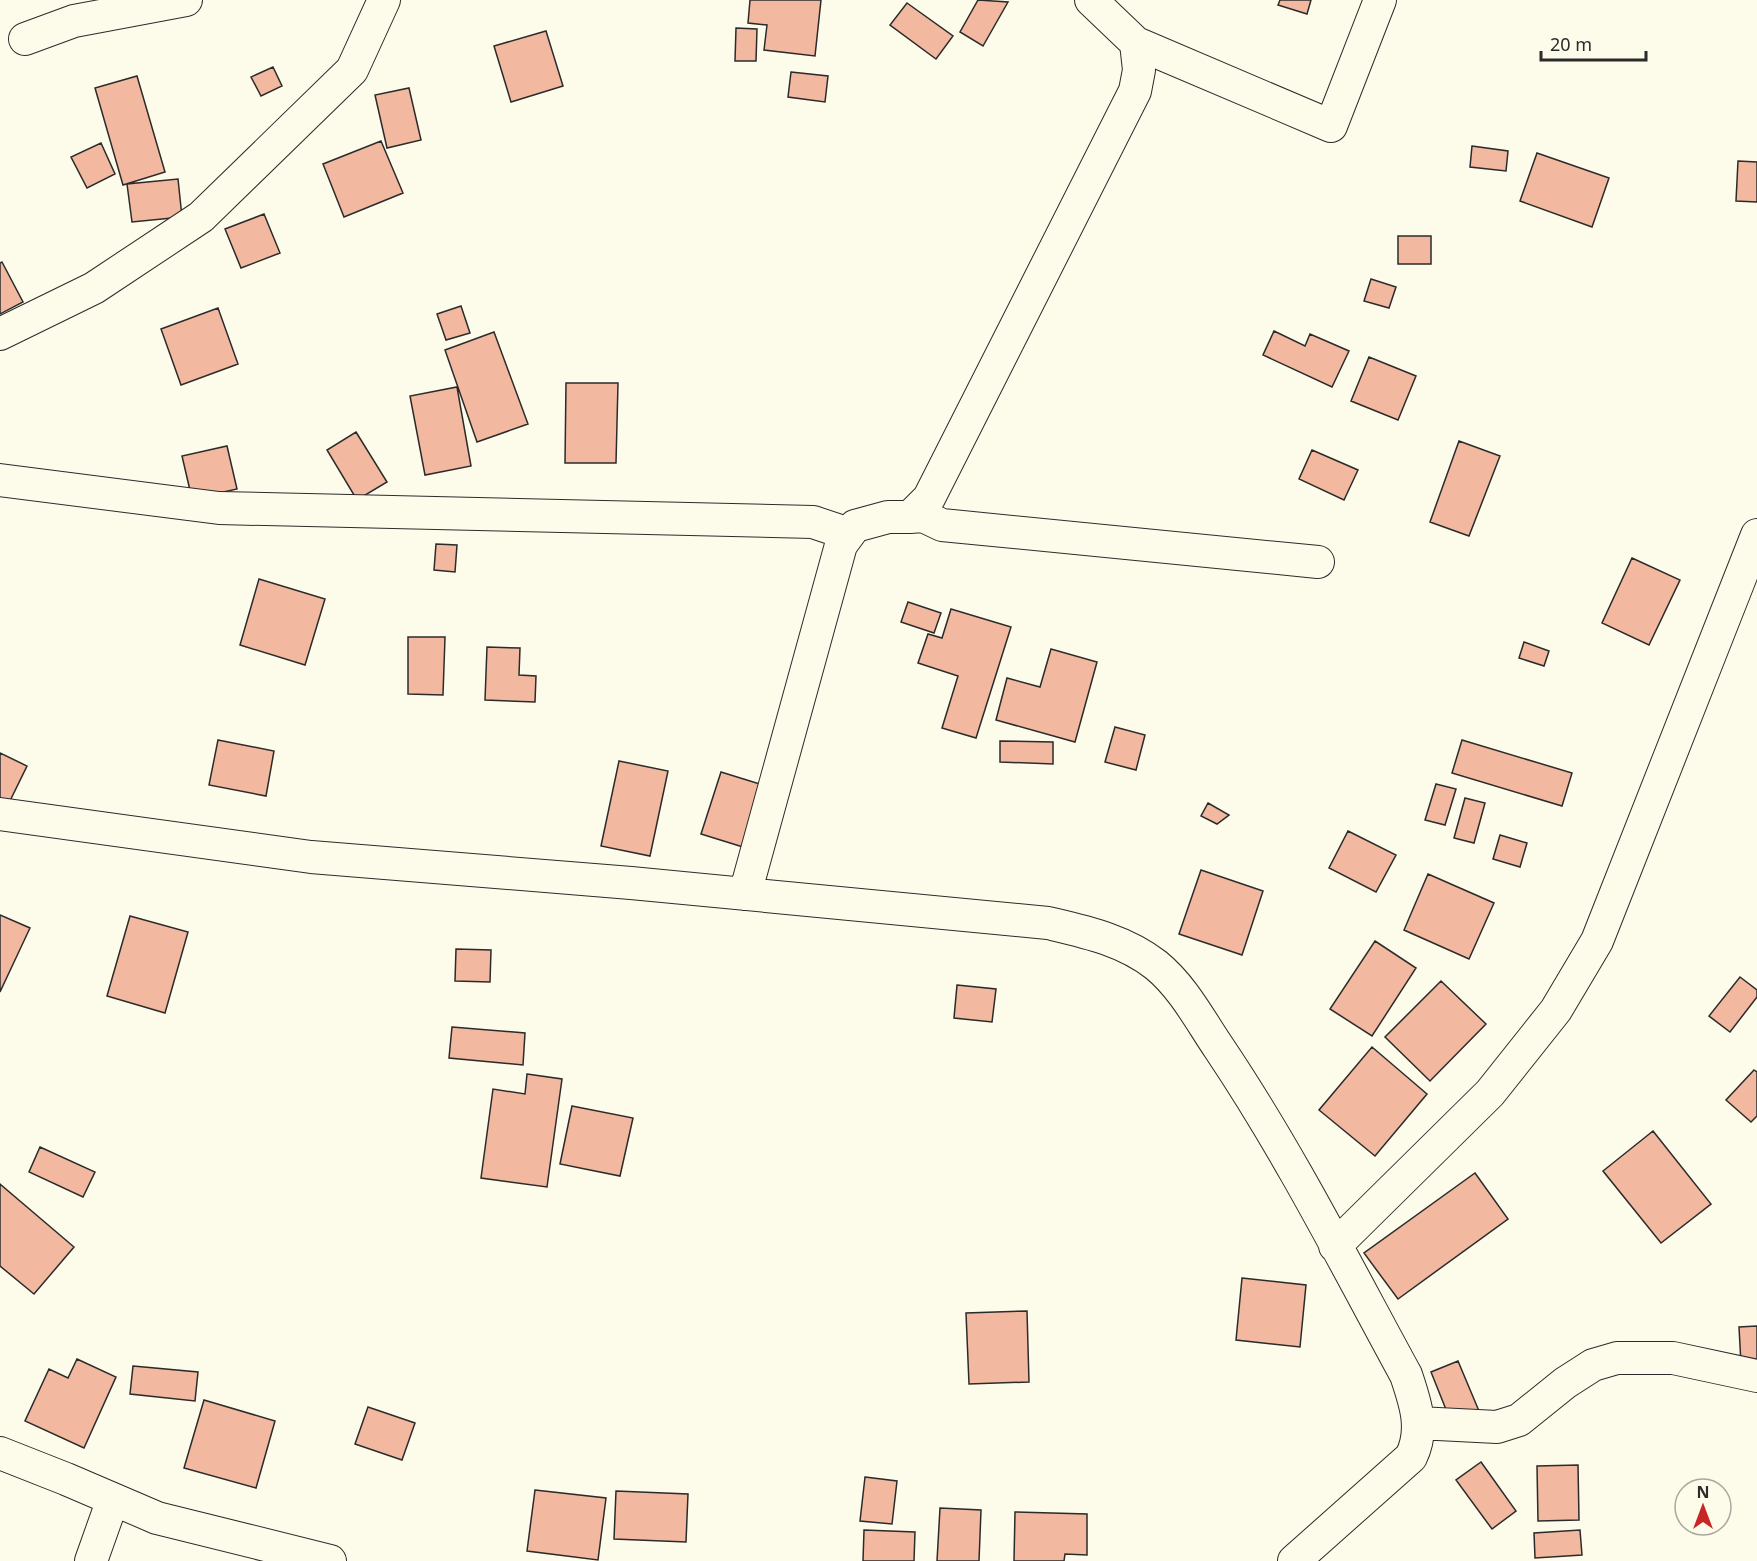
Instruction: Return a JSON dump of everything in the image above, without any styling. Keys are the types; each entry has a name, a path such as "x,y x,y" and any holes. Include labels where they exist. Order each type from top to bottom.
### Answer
{"street":[{"path":"25,39 74,21 186,0"},
{"path":"0,334 94,288 201,217 351,70 384,0"},
{"path":"1091,0 1136,43 1331,126 1380,0"},
{"path":"910,517 929,498 1135,91 1139,70 1136,43"},
{"path":"0,480 219,508 813,522 849,534"},
{"path":"745,894 841,545 855,526 888,517 923,516 942,525 1318,562"},
{"path":"1335,1246 1490,1093 1556,1010 1597,940 1749,579 1757,535"},
{"path":"0,814 310,857 1048,922 1088,932 1124,945 1157,966 1183,994 1258,1105 1406,1375 1417,1408 1418,1437 1411,1457 1294,1561"},
{"path":"1418,1423 1497,1427 1519,1420 1565,1383 1593,1365 1617,1358 1673,1358 1757,1376"},
{"path":"0,1453 157,1518 330,1561"},
{"path":"91,1561 113,1499"}],"building":[{"path":"750,0 821,0 815,56 764,50 767,25 748,23"},
{"path":"978,0 1008,2 983,46 960,32"},
{"path":"1280,0 1311,0 1307,14 1278,5"},
{"path":"907,3 953,36 936,59 890,25"},
{"path":"736,28 757,29 756,61 735,61"},
{"path":"546,31 563,86 511,102 494,46"},
{"path":"273,67 282,86 261,96 251,77"},
{"path":"791,72 828,76 825,102 788,97"},
{"path":"137,76 165,172 123,185 95,88"},
{"path":"409,88 421,140 387,148 375,95"},
{"path":"381,141 403,193 344,217 323,164"},
{"path":"101,143 115,174 87,188 71,157"},
{"path":"1472,146 1508,151 1506,171 1470,167"},
{"path":"1537,153 1609,178 1592,227 1520,201"},
{"path":"1738,161 1757,162 1757,202 1736,201"},
{"path":"178,179 182,217 132,222 127,184"},
{"path":"264,214 280,253 241,268 225,229"},
{"path":"1398,236 1431,236 1431,264 1398,264"},
{"path":"2,262 23,302 0,314 0,263"},
{"path":"1371,279 1396,287 1389,308 1364,301"},
{"path":"461,306 470,333 446,340 437,314"},
{"path":"218,308 238,364 181,385 161,329"},
{"path":"1274,331 1305,346 1310,334 1349,351 1332,387 1263,355"},
{"path":"494,332 528,424 477,442 445,350"},
{"path":"1369,357 1416,376 1398,420 1351,401"},
{"path":"566,383 618,383 616,463 565,463"},
{"path":"457,387 471,466 425,475 410,396"},
{"path":"356,432 387,482 357,500 327,450"},
{"path":"1459,441 1500,456 1469,536 1430,522"},
{"path":"227,446 237,489 192,499 182,456"},
{"path":"1312,450 1358,470 1344,500 1299,479"},
{"path":"436,544 457,545 455,572 434,570"},
{"path":"1632,558 1680,580 1649,645 1602,623"},
{"path":"259,579 325,599 305,665 240,645"},
{"path":"908,602 941,613 934,633 901,622"},
{"path":"951,609 1011,627 976,738 942,728 958,676 918,663 928,634 942,638"},
{"path":"408,637 445,637 443,695 408,694"},
{"path":"1524,642 1549,651 1544,666 1519,658"},
{"path":"487,647 520,648 519,675 536,676 535,702 485,700"},
{"path":"1051,649 1097,662 1075,742 996,720 1007,678 1040,687"},
{"path":"1115,727 1145,735 1136,770 1105,762"},
{"path":"218,740 274,751 266,796 209,785"},
{"path":"1462,740 1572,773 1562,806 1452,773"},
{"path":"1000,741 1053,742 1053,764 1000,762"},
{"path":"0,753 27,766 6,809 0,806"},
{"path":"619,761 668,771 650,856 601,846"},
{"path":"721,772 763,785 743,847 701,834"},
{"path":"1436,784 1456,789 1445,825 1425,820"},
{"path":"1465,798 1485,803 1474,843 1454,838"},
{"path":"1208,803 1229,815 1217,824 1201,816"},
{"path":"1348,831 1396,855 1376,892 1329,868"},
{"path":"1500,835 1527,843 1520,867 1493,859"},
{"path":"1201,870 1263,891 1242,955 1179,934"},
{"path":"1428,874 1494,903 1469,959 1404,930"},
{"path":"0,915 30,928 0,992"},
{"path":"130,916 188,932 165,1013 107,996"},
{"path":"1375,941 1416,968 1372,1036 1330,1009"},
{"path":"456,949 491,950 490,982 455,981"},
{"path":"1740,977 1757,990 1757,997 1730,1032 1709,1016"},
{"path":"1441,981 1486,1024 1430,1081 1385,1037"},
{"path":"957,985 996,989 992,1022 954,1018"},
{"path":"452,1027 525,1033 523,1065 449,1058"},
{"path":"1372,1047 1427,1094 1375,1156 1319,1110"},
{"path":"1754,1070 1757,1072 1757,1116 1751,1122 1726,1100"},
{"path":"527,1074 562,1079 547,1187 481,1178 493,1089 525,1094"},
{"path":"572,1106 633,1118 620,1176 560,1164"},
{"path":"1653,1131 1711,1204 1661,1243 1603,1171"},
{"path":"40,1147 95,1172 83,1197 29,1172"},
{"path":"1475,1173 1508,1219 1398,1299 1364,1253"},
{"path":"0,1184 74,1247 34,1294 0,1266"},
{"path":"1242,1278 1306,1285 1300,1347 1236,1340"},
{"path":"1027,1311 1029,1382 969,1384 966,1313"},
{"path":"1757,1326 1757,1363 1741,1364 1739,1327"},
{"path":"77,1359 116,1377 84,1448 25,1421 49,1369 68,1378"},
{"path":"1458,1361 1479,1411 1451,1422 1431,1372"},
{"path":"133,1366 198,1372 195,1401 130,1394"},
{"path":"204,1400 275,1421 256,1488 184,1468"},
{"path":"368,1407 415,1423 402,1460 355,1444"},
{"path":"1481,1462 1516,1511 1492,1529 1456,1480"},
{"path":"1578,1465 1579,1520 1538,1521 1537,1466"},
{"path":"865,1477 897,1481 892,1524 860,1521"},
{"path":"535,1490 606,1498 598,1560 527,1551"},
{"path":"616,1491 688,1494 686,1542 614,1539"},
{"path":"940,1508 981,1510 979,1561 937,1561"},
{"path":"1015,1512 1087,1514 1087,1555 1065,1554 1064,1561 1014,1561"},
{"path":"864,1530 915,1532 914,1561 863,1561"},
{"path":"1580,1530 1582,1555 1535,1558 1534,1533"}]}
